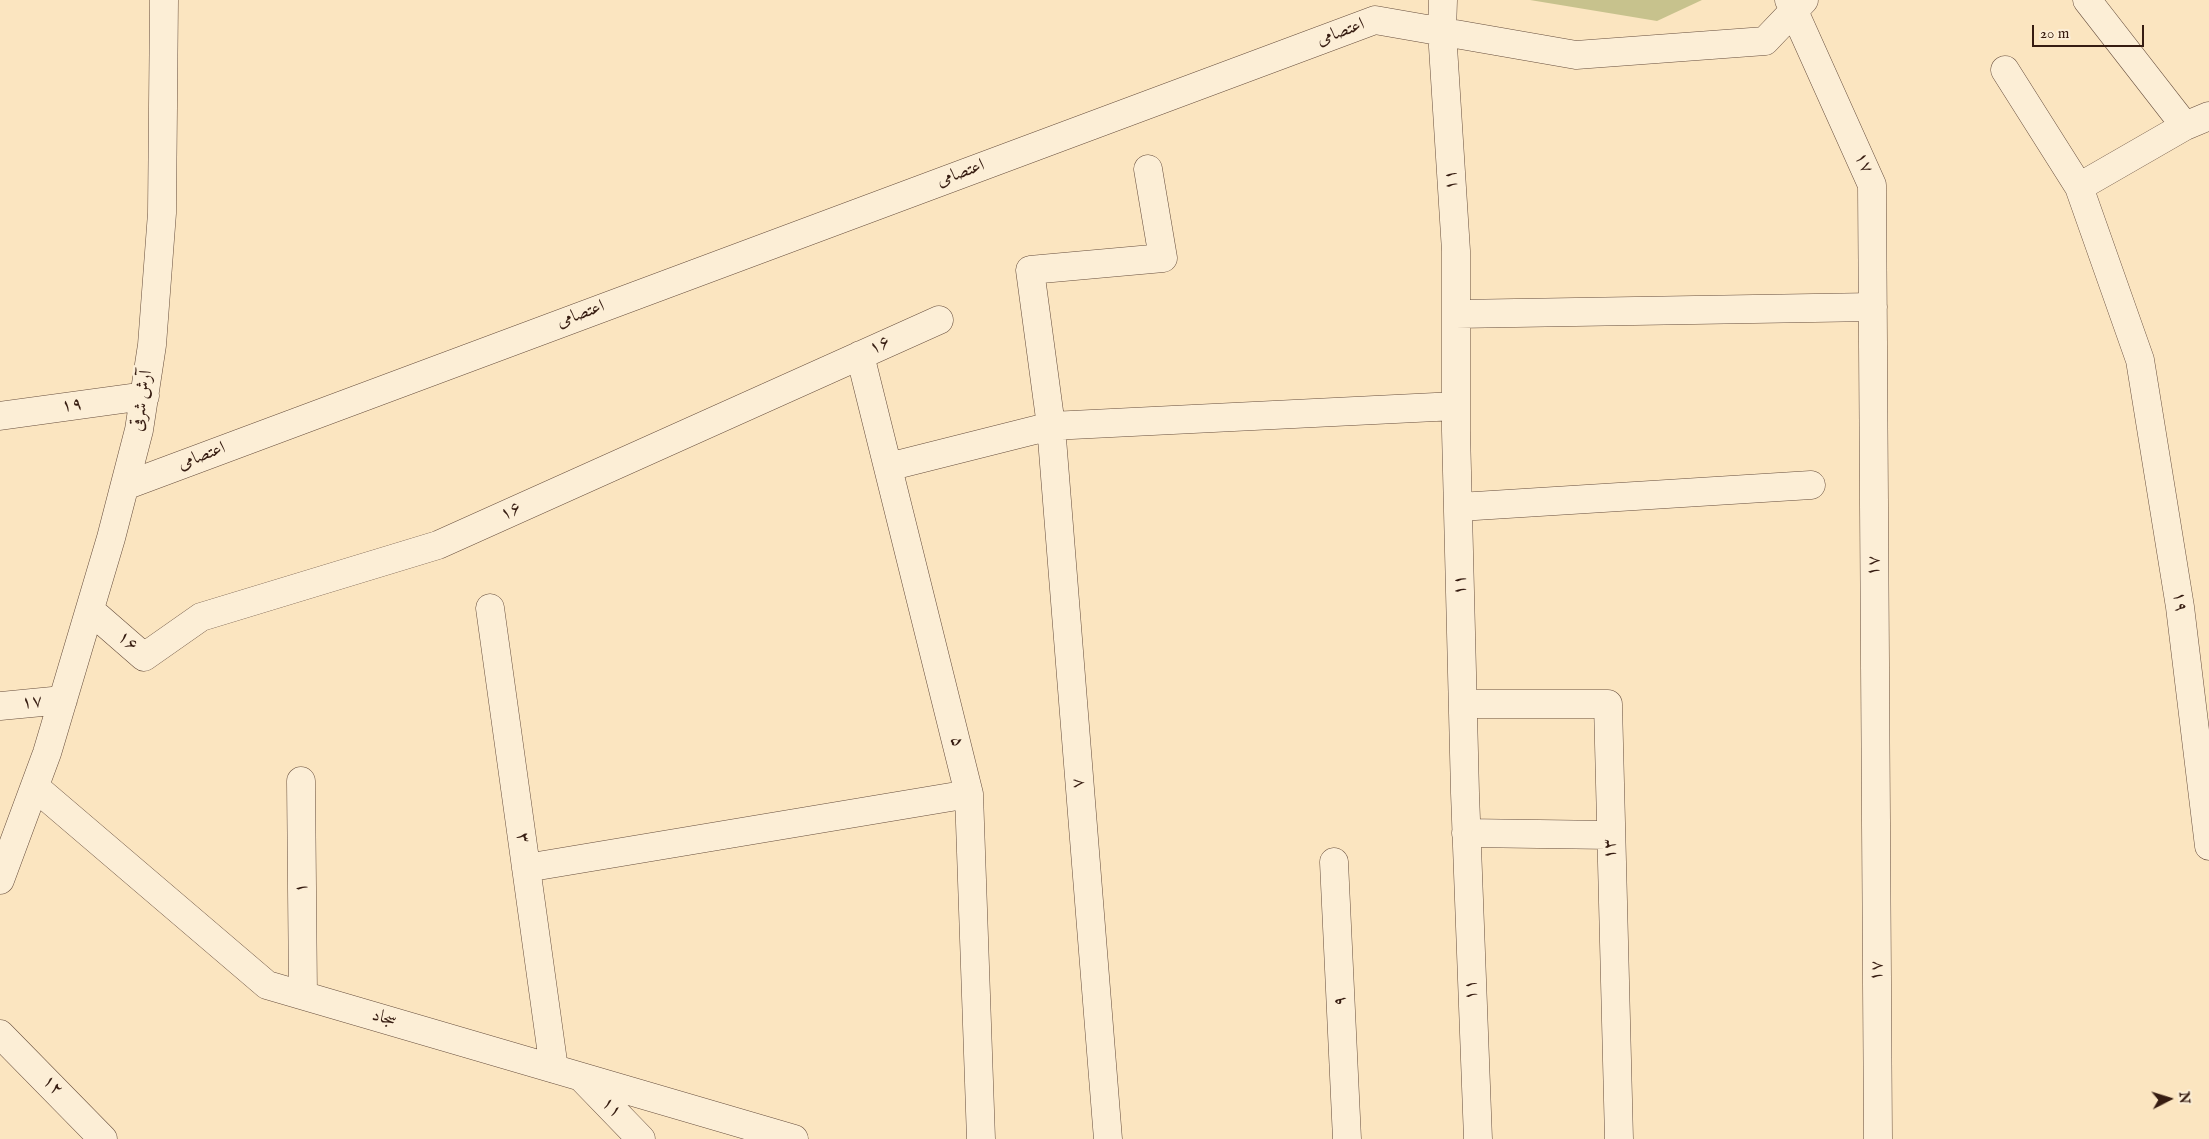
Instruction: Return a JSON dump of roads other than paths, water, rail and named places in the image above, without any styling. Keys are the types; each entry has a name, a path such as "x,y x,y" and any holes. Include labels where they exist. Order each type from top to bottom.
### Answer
{"street":[{"name":"آرش شرقی","path":"0,880 35,787 63,700 125,486 139,430 152,345 162,213 164,0"},
{"name":"۱۱","path":"1443,0 1442,31 1456,251 1456,406 1466,833 1478,1139"},
{"path":"2079,187 2197,121 2087,0"},
{"name":"اعتصامی","path":"125,486 1375,20 1576,55 1765,41 1796,3"},
{"name":"۱۷","path":"1796,3 1872,185 1878,1139"},
{"name":"۱۹","path":"2005,70 2079,187 2140,360 2180,607 2209,846"},
{"name":"۷","path":"1108,1139 1051,426 1030,270 1163,258 1148,169"},
{"path":"1456,314 1873,307"},
{"name":"۱۶","path":"90,610 144,657 201,617 438,545 939,320"},
{"name":"۵","path":"860,355 969,794 981,1139"},
{"name":"۱۹","path":"0,416 144,396"},
{"path":"888,467 1051,426 1456,406"},
{"path":"1459,507 1811,485"},
{"name":"۳","path":"490,608 554,1069"},
{"name":"۱۷","path":"0,706 63,700"},
{"name":"۱۳","path":"1463,704 1608,704 1619,1139"},
{"name":"۱","path":"301,781 302,996"},
{"name":"سجاد","path":"35,787 267,985 794,1139"},
{"path":"526,868 969,794"},
{"path":"1466,833 1611,835"},
{"name":"۹","path":"1334,862 1347,1139"},
{"name":"۱۲","path":"0,1034 103,1139"},
{"name":"۱۱","path":"581,1077 641,1139"}]}
